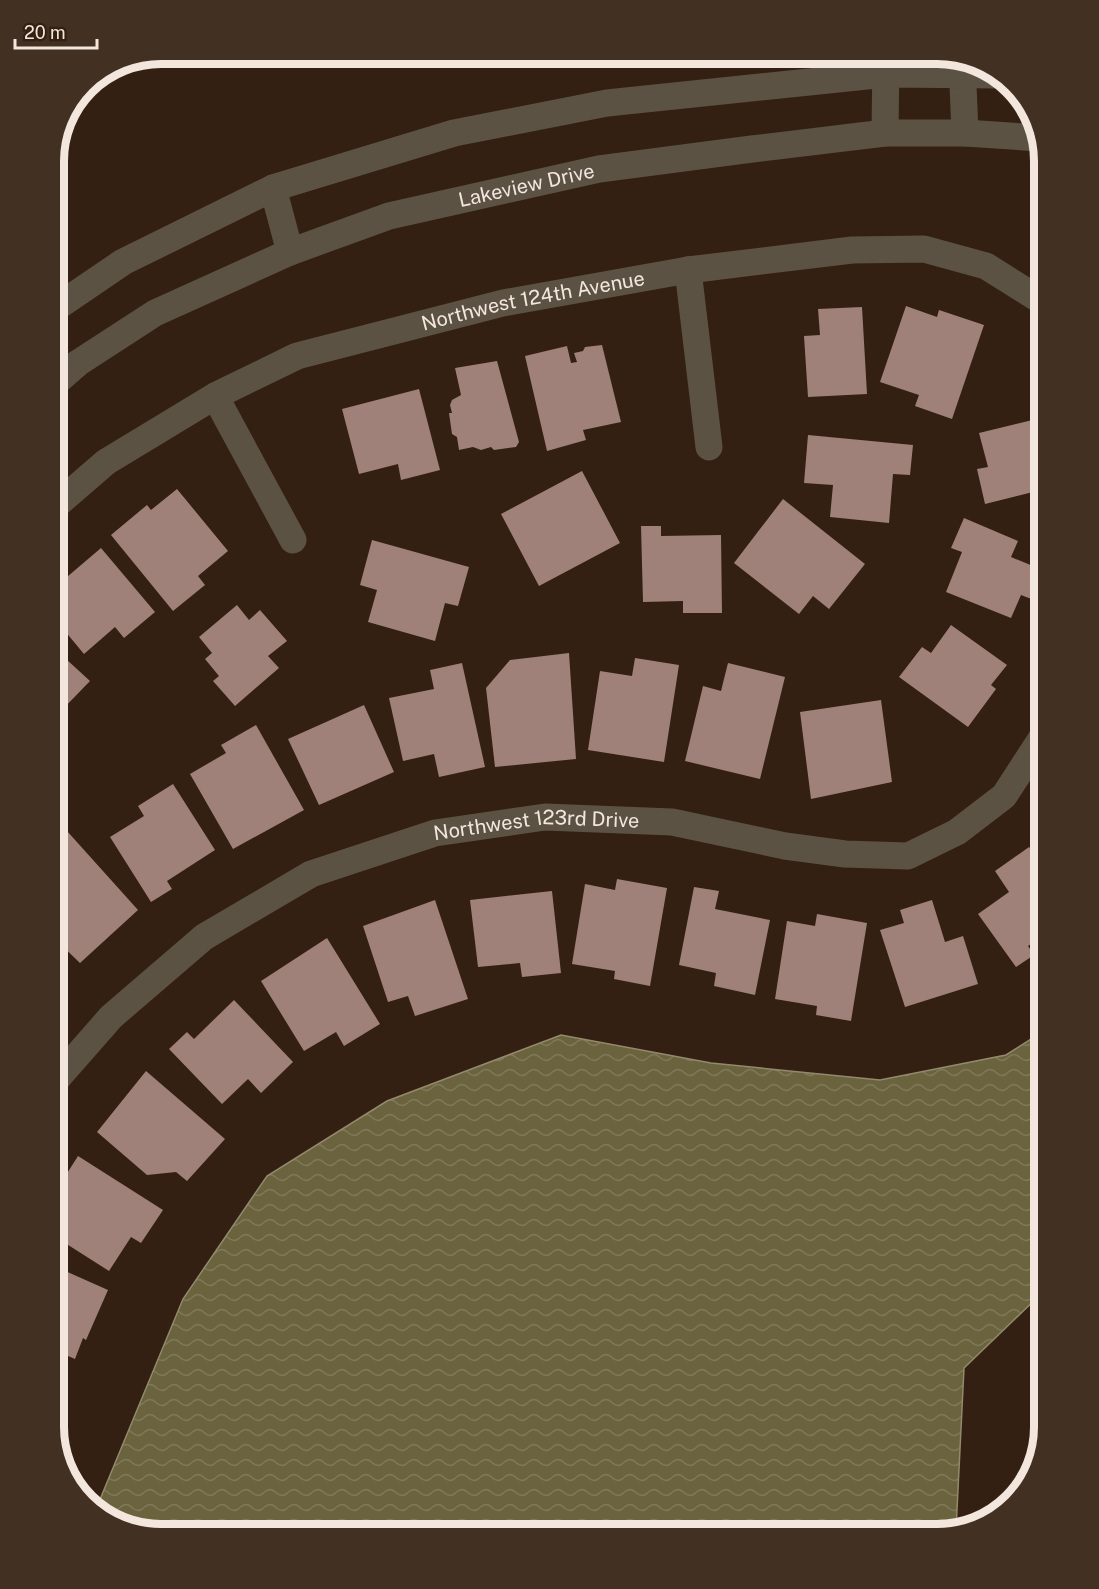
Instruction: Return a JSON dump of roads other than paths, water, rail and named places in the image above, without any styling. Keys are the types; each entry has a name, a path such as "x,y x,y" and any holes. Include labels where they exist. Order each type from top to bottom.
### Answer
{"street":[{"path":"65,302 123,262 273,188 434,138 524,117 607,103 879,65"},
{"path":"885,133 886,65"},
{"path":"910,65 955,67"},
{"path":"962,68 965,133"},
{"name":"Lakeview Drive","path":"65,375 78,363 155,314 290,252 389,216 599,169 885,133 965,133 1031,137"},
{"path":"273,188 290,252"},
{"name":"Northwest 124th Avenue","path":"65,498 106,462 215,396 297,356 503,303 688,270 852,250 924,249 986,266 1034,296"},
{"path":"688,270 709,447"},
{"path":"215,396 293,540"},
{"name":"Northwest 123rd Drive","path":"64,1070 111,1017 204,937 311,874 435,833 544,817 672,822 785,846 845,854 908,856 957,832 1004,796 1034,750"}],"water":[{"path":"561,1035 711,1063 880,1080 1006,1055 1034,1037 1034,1301 964,1368 956,1523 155,1524 124,1517 99,1501 183,1299 267,1176 387,1101"}]}
